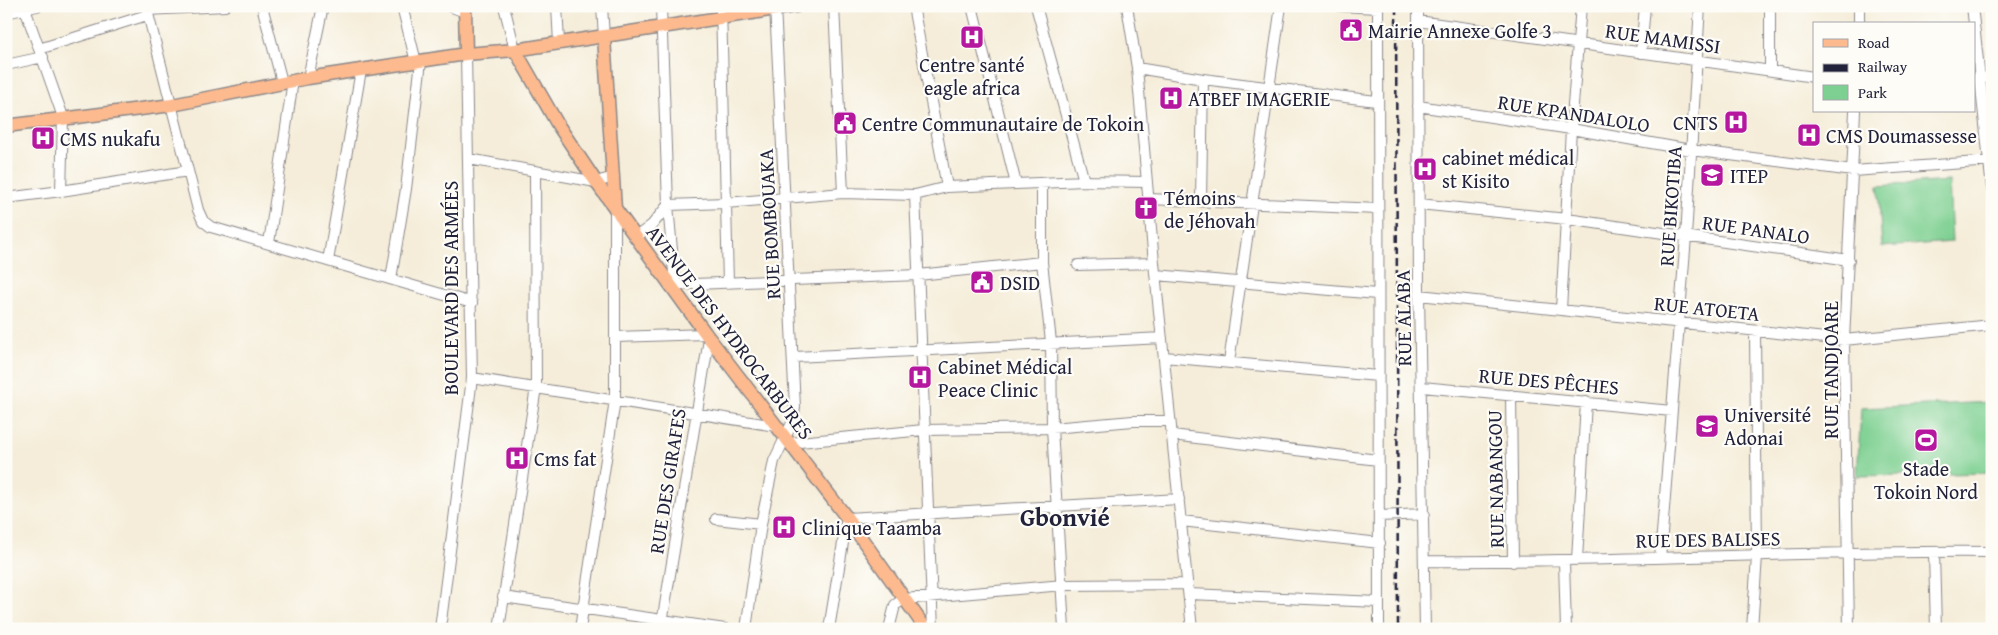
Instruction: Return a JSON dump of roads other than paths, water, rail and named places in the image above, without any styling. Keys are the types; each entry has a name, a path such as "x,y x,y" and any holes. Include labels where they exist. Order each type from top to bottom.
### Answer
{"main road":[{"path":"6,126 63,117 172,105 288,81 466,54 515,50 663,27 721,12 796,6"},
{"name":"BOULEVARD DES ARMÉES","path":"465,9 466,54"},
{"path":"604,36 615,209"},
{"name":"AVENUE DES HYDROCARBURES","path":"515,50 558,125 615,209 672,285 707,336 847,518 926,629"}],"street":[{"path":"6,13 37,6"},
{"path":"6,65 41,53 146,10 225,6"},
{"path":"262,6 288,81 268,243"},
{"path":"308,78 323,6"},
{"path":"391,280 406,189 418,62 402,6"},
{"path":"448,6 465,9"},
{"path":"504,6 515,50"},
{"path":"557,6 559,43"},
{"path":"602,6 604,36"},
{"path":"661,6 672,285 788,279 918,276 1042,262"},
{"path":"834,6 843,193"},
{"path":"914,6 947,188"},
{"path":"972,6 1016,184"},
{"path":"1036,6 1084,181"},
{"path":"1127,6 1137,68 1154,263 1192,629"},
{"path":"1229,362 1281,6"},
{"path":"1340,6 1378,7 1376,101 1379,629"},
{"name":"RUE ALABA","path":"1418,6 1419,295 1426,629"},
{"path":"1561,310 1571,129 1581,6"},
{"path":"1641,53 1645,6"},
{"name":"RUE BIKOTIBA","path":"1660,558 1664,486 1686,237 1700,6"},
{"path":"1770,6 1770,70"},
{"path":"1859,6 1859,22"},
{"path":"1972,6 1974,22"},
{"path":"25,8 63,117 61,191"},
{"name":"RUE BOMBOUAKA","path":"746,629 761,524 775,455 787,441 795,414 795,356 788,279 775,8"},
{"path":"146,10 203,222 211,227 472,303"},
{"path":"721,12 728,283"},
{"name":"RUE MAMISSI","path":"1418,21 1813,77"},
{"name":"BOULEVARD DES ARMÉES","path":"440,629 472,378 466,54"},
{"path":"1976,61 1992,189"},
{"path":"1137,68 1203,79 1376,101"},
{"path":"328,261 361,70"},
{"path":"1977,79 1992,77"},
{"path":"1201,200 1203,79"},
{"name":"RUE KPANDALOLO","path":"1418,106 1571,129 1691,150 1853,171 1990,161"},
{"name":"RUE TANDJOARE","path":"1849,629 1844,340 1856,112"},
{"path":"469,159 596,182 614,177"},
{"path":"6,198 188,171"},
{"path":"499,629 536,387 535,171"},
{"path":"636,237 652,225 668,205 726,203 843,193 915,195 947,188 1016,184 1084,181 1147,182"},
{"path":"1042,183 1042,262 1051,342 1052,428 1063,585 1064,629"},
{"path":"915,195 933,629"},
{"path":"1149,199 1378,209"},
{"name":"RUE PANALO","path":"1419,204 1567,219 1849,260"},
{"path":"580,629 615,400 615,209"},
{"path":"1078,265 1154,263"},
{"path":"1156,275 1241,284 1377,294"},
{"name":"RUE ATOETA","path":"1419,295 1844,340 1992,325"},
{"path":"1752,629 1757,556 1755,331"},
{"path":"616,337 707,336"},
{"name":"RUE DES GIRAFES","path":"661,624 707,336"},
{"path":"795,356 1162,338"},
{"path":"1164,356 1378,376"},
{"path":"472,378 776,426"},
{"name":"RUE DES PÊCHES","path":"1422,387 1672,411"},
{"name":"RUE NABANGOU","path":"1511,396 1513,562"},
{"path":"1577,560 1586,402"},
{"path":"787,441 924,430 1052,428 1133,421 1170,421"},
{"path":"1172,435 1378,460"},
{"path":"829,629 847,518 1057,504 1178,499"},
{"path":"1379,516 1424,514"},
{"path":"716,519 761,524"},
{"path":"1181,521 1380,543"},
{"name":"RUE DES BALISES","path":"1424,561 1513,562 1848,553 1992,552"},
{"path":"1934,553 1936,629"},
{"path":"1564,561 1566,629"},
{"path":"889,629 895,605 904,599 1063,585 1188,589 1379,602"},
{"path":"503,597 583,608 661,624 725,629"}],"railway":[{"path":"1396,6 1398,629"}],"place":[{"name":"Mairie Annexe Golfe 3","path":"1351,30"},
{"name":"Centre santé eagle africa","path":"972,37"},
{"name":"ATBEF IMAGERIE","path":"1171,98"},
{"name":"CNTS","path":"1736,122"},
{"name":"Centre Communautaire de Tokoin","path":"845,123"},
{"name":"CMS Doumassesse","path":"1809,135"},
{"name":"CMS nukafu","path":"43,138"},
{"name":"cabinet médical st Kisito","path":"1425,169"},
{"name":"ITEP","path":"1712,175"},
{"name":"Témoins de Jéhovah","path":"1146,208"},
{"name":"DSID","path":"982,282"},
{"name":"Cabinet Médical Peace Clinic","path":"920,377"},
{"name":"Université Adonai","path":"1707,426"},
{"name":"Stade Tokoin Nord","path":"1926,440"},
{"name":"Cms fat","path":"517,458"},
{"name":"Clinique Taamba","path":"784,527"}],"district":[{"name":"Gbonvié","path":"1065,517"}]}
